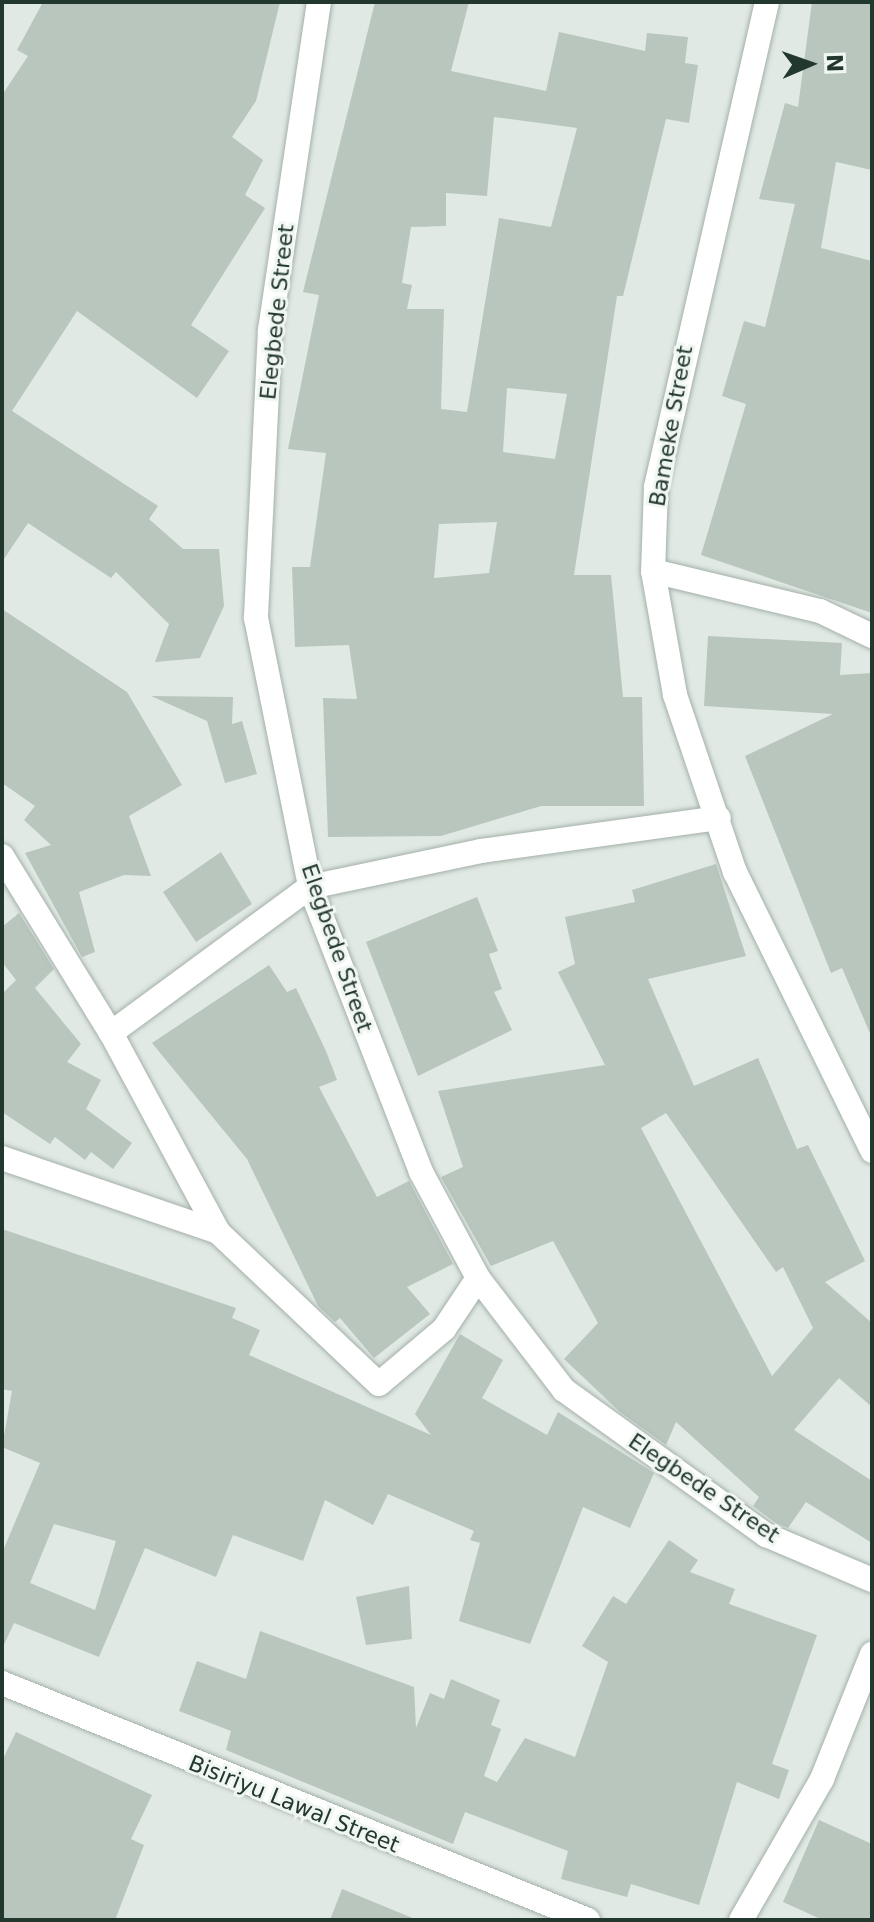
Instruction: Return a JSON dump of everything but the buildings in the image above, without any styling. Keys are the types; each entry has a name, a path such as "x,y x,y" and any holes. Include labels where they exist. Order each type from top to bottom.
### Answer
{"street":[{"name":"Elegbede Street","path":"319,2 270,330 256,618 310,887 421,1172 478,1278 564,1390 766,1535 872,1580"},
{"name":"Bameke Street","path":"767,2 656,487 653,571 675,695 735,872 872,1151"},
{"path":"653,571 820,611 872,636"},
{"path":"111,1033 310,887 481,851 719,818"},
{"path":"2,856 111,1033 218,1232 379,1384 444,1329 478,1278"},
{"path":"2,1158 218,1232"},
{"path":"741,1920 822,1779 872,1654"},
{"name":"Bisiriyu Lawal Street","path":"2,1683 588,1920"}]}
